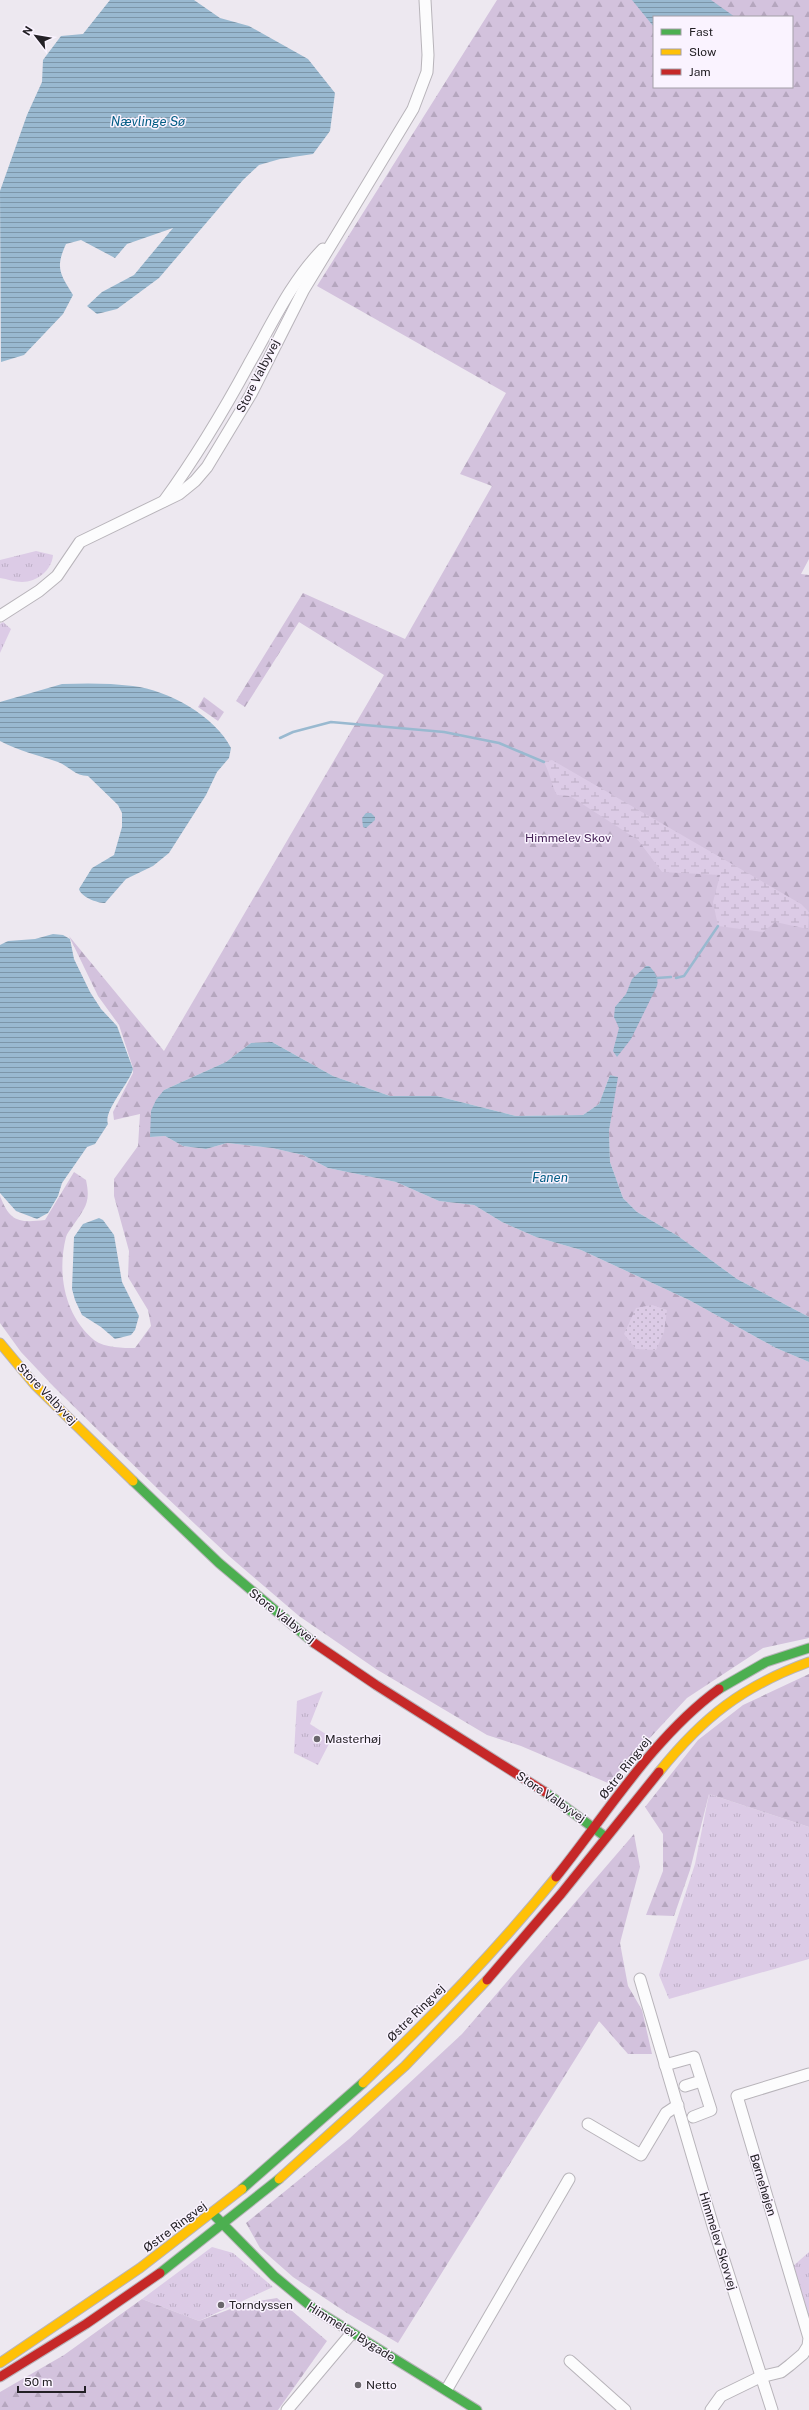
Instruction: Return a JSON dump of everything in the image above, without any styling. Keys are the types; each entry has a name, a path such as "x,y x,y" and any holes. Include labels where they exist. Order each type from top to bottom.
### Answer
{"main road":[{"name":"Store Valbyvej","path":"0,1343 26,1374 185,1533 269,1608 344,1663 555,1798 607,1838"},
{"name":"Østre Ringvej","path":"0,2363 120,2283 212,2213 304,2138 438,2010 514,1926 594,1828 662,1741 688,1713 712,1692 741,1673 760,1664 809,1648"},
{"path":"0,2377 37,2356 130,2294 223,2225 386,2085 450,2021 527,1936 682,1744 717,1709 751,1685 785,1669 809,1662"},
{"name":"Himmelev Bygade","path":"212,2213 275,2278 315,2310 351,2334 447,2389 477,2410"}],"street":[{"name":"Store Valbyvej","path":"0,616 39,591 57,576 80,542 180,494 195,481 207,467 251,394 302,291 413,109 422,89 427,72 428,54 425,0"},
{"name":"Store Valbyvej","path":"162,503 215,426 286,295 304,269 338,233"},
{"name":"Himmelev Skovvej","path":"640,1979 760,2377 772,2410"},
{"path":"665,2065 694,2057 711,2110 693,2117"},
{"name":"Børnehøjen","path":"760,2377 781,2372 803,2354 808,2347 809,2338 737,2096 809,2074"},
{"path":"685,2086 701,2081"},
{"path":"588,2124 641,2155 666,2113 678,2105"},
{"path":"447,2389 569,2179"},
{"path":"287,2410 351,2334"},
{"path":"570,2361 625,2410"},
{"path":"711,2410 721,2396 760,2377"}],"green space":[{"name":"Himmelev Skov","path":"497,0 809,0 809,559 801,574 809,575 809,1317 737,1279 678,1236 637,1212 623,1198 610,1162 609,1131 617,1077 610,1075 599,1104 583,1115 516,1116 437,1096 390,1096 333,1076 272,1042 251,1043 226,1062 164,1090 150,1137 165,1136 183,1146 206,1149 227,1143 272,1148 303,1155 328,1168 396,1182 439,1201 474,1205 502,1222 536,1237 581,1250 689,1300 776,1348 809,1362 809,1638 763,1648 687,1698 608,1783 521,1746 487,1735 376,1669 299,1616 229,1556 163,1494 54,1387 21,1352 0,1323 0,1196 8,1211 16,1219 22,1221 45,1220 74,1172 86,1180 88,1194 86,1205 66,1236 63,1251 62,1265 65,1293 76,1318 84,1330 98,1343 120,1348 135,1348 151,1326 148,1310 128,1277 129,1251 114,1196 114,1179 138,1146 140,1114 114,1120 113,1112 133,1073 133,1068 119,1025 98,996 69,936 164,1051 384,675 299,622 245,707 236,701 303,593 405,639 492,486 460,474 506,393 317,286"},
{"path":"36,551 53,555 50,566 43,574 33,580 22,582 0,578 0,560"},
{"path":"3,622 11,629 0,653 0,624"},
{"path":"204,697 224,712 218,721 198,707"},
{"path":"552,760 801,904 809,912 808,929 775,922 763,932 718,926 713,902 720,875 662,872 638,840 570,796 557,795 544,762"},
{"path":"652,1305 667,1310 664,1332 656,1350 636,1349 624,1334 636,1308"},
{"path":"809,1674 809,1827 709,1794 690,1870 674,1916 646,1915 663,1871 663,1834 645,1807 698,1740 743,1705"},
{"path":"323,1691 310,1724 332,1738 318,1765 294,1753 297,1701"},
{"path":"709,1794 809,1827 809,1959 669,1999 659,1975 695,1864"},
{"path":"634,1834 640,1867 620,1943 628,1986 642,2010 652,2054 628,2054 599,2021 398,2343 347,2313 293,2277 260,2248 246,2223 349,2139 462,2034"},
{"path":"212,2247 233,2253 273,2287 199,2321 142,2299"},
{"path":"809,2252 809,2323 792,2267"},
{"path":"277,2298 327,2341 278,2410 0,2410 0,2392 64,2355 142,2299 199,2321 246,2303"}],"water":[{"name":"Nævlinge Sø","path":"110,0 194,0 220,18 249,26 308,59 335,93 330,131 313,154 280,159 259,165 243,180 159,278 117,309 97,314 87,306 102,292 134,275 173,228 127,244 115,258 81,240 66,244 61,259 60,271 73,295 63,314 24,355 1,362 0,191 27,115 42,82 43,60 61,36 83,34"},
{"path":"632,0 711,0 734,16 653,16 653,26"},
{"path":"62,684 124,685 147,688 161,693 189,706 202,715 224,736 231,748 229,758 217,772 206,795 169,853 153,866 126,879 105,903 90,899 83,895 79,889 92,868 114,855 122,827 122,813 118,805 88,776 83,776 76,773 58,762 21,750 0,741 0,702"},
{"path":"366,813 371,813 375,817 375,820 366,828 363,827 362,818"},
{"path":"53,934 63,935 70,939 74,959 90,992 101,1009 117,1026 133,1069 109,1112 107,1119 108,1124 95,1144 87,1147 62,1183 58,1196 48,1213 37,1219 16,1211 0,1193 0,945 8,941 35,939"},
{"path":"646,966 649,966 655,973 657,978 657,986 631,1039 617,1057 613,1051 619,1028 614,1017 615,1007 626,994 632,979"},
{"name":"Fanen","path":"272,1042 333,1076 390,1096 437,1096 516,1116 583,1115 599,1104 610,1075 618,1077 609,1131 610,1162 623,1198 637,1212 678,1236 737,1279 809,1317 809,1362 776,1348 689,1300 581,1250 536,1237 502,1222 474,1205 439,1201 396,1182 328,1168 303,1155 272,1148 227,1143 206,1149 183,1146 165,1136 150,1137 151,1111 156,1100 164,1090 226,1062 251,1043"},
{"path":"99,1218 103,1220 114,1235 122,1282 139,1316 135,1330 131,1335 115,1339 101,1327 82,1315 72,1289 74,1237 83,1224"}],"waterway":[{"path":"280,738 293,732 331,722 444,732 499,743 544,762"},
{"path":"676,978 684,976 718,926"},
{"path":"657,978 671,977"}],"traffic: fast":[{"path":"133,1481 219,1563 314,1643"},
{"path":"719,1689 766,1662 809,1648"},
{"path":"545,1792 603,1835"},
{"path":"242,2189 363,2083"},
{"path":"160,2273 279,2179"},
{"path":"215,2216 274,2276 314,2309 477,2410"}],"traffic: slow":[{"path":"0,1343 35,1385 133,1481"},
{"path":"659,1772 675,1752 708,1719 726,1705 744,1693 785,1671 809,1662"},
{"path":"363,2083 414,2034 463,1983 511,1931 556,1877"},
{"path":"279,2179 405,2066 487,1980"},
{"path":"0,2363 140,2268 242,2189"}],"traffic: jam":[{"path":"314,1643 376,1685 545,1792"},
{"path":"556,1877 652,1753 673,1729 695,1708 719,1689"},
{"path":"487,1980 561,1894 659,1772"},
{"path":"0,2377 86,2324 160,2273"}],"place":[{"name":"Masterhøj","path":"317,1739"},
{"name":"Torndyssen","path":"221,2305"},
{"name":"Netto","path":"358,2385"}]}
